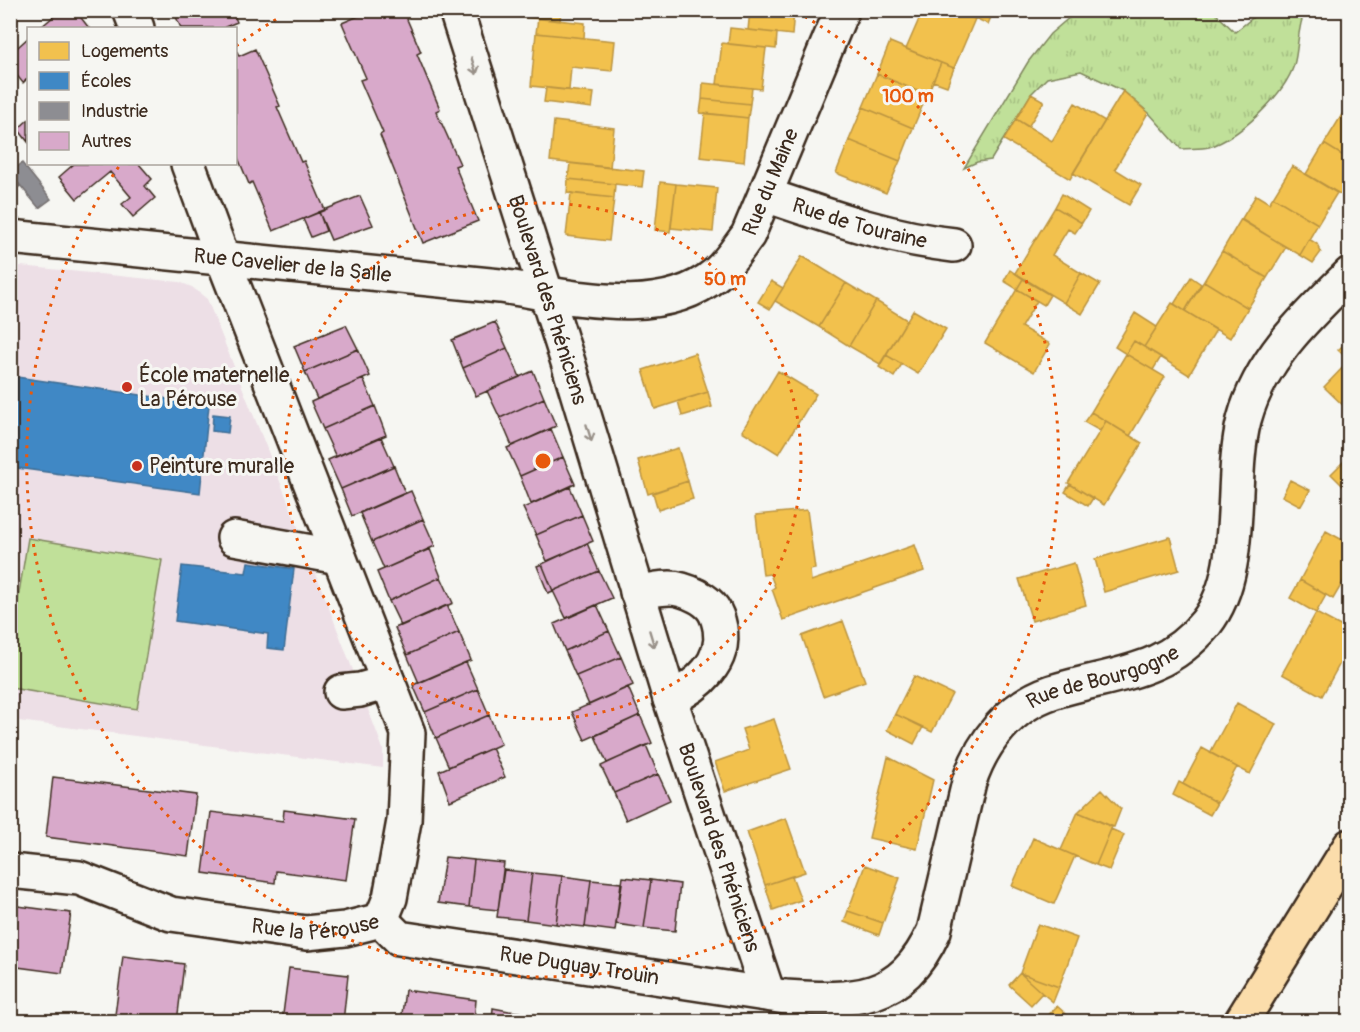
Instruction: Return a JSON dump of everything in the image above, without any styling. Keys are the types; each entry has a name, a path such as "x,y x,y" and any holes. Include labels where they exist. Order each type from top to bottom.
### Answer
{"main road":[{"path":"1241,1022 1350,846"}],"street":[{"path":"130,10 137,27"},
{"name":"Boulevard des Phéniciens","path":"456,10 559,295 637,592 670,699 776,996"},
{"name":"Rue du Maine","path":"559,295 651,300 675,296 697,287 716,274 731,259 748,234 766,195 842,10"},
{"name":"Rue la Pérouse","path":"10,871 79,879 171,914 306,933 381,920 390,898 405,820 408,733 188,165"},
{"name":"Rue de Touraine","path":"766,195 872,230 954,245"},
{"name":"Rue Cavelier de la Salle","path":"10,237 500,286 559,295"},
{"name":"Rue de Bourgogne","path":"776,996 858,998 889,986 904,976 921,956 934,931 969,782 976,762 990,738 1016,712 1030,702 1051,693 1137,671 1160,662 1180,649 1207,621 1221,598 1227,578 1232,553 1240,441 1255,389 1284,343 1310,313 1350,274"},
{"path":"234,538 339,557"},
{"path":"637,592 672,587 708,602 717,613 722,638 717,657 706,675 686,692 670,699"},
{"path":"341,692 360,690 388,682"},
{"name":"Rue Duguay Trouin","path":"381,920 399,938 776,996"}],"shaded area":[{"path":"11,265 179,282 192,287 207,299 379,738 383,749 383,768 11,720"}],"green space":[{"path":"1077,11 1213,11 1235,32 1261,11 1305,11 1294,65 1289,77 1259,114 1234,135 1221,142 1206,148 1181,149 1149,113 1123,91 1081,71 1047,78 1031,94 991,160 977,162 964,168 1028,62 1050,34"},
{"path":"28,538 162,560 137,709 11,688 11,641"}],"building: Logements":[{"path":"523,10 561,10 560,21 523,17"},
{"path":"750,10 794,10 792,35 748,30"},
{"path":"923,10 955,10 975,19 954,68 906,49"},
{"path":"957,10 994,10 988,24"},
{"path":"538,18 585,23 584,38 536,33"},
{"path":"730,28 777,33 776,49 728,44"},
{"path":"536,33 615,41 612,71 571,67 569,90 531,86"},
{"path":"890,42 941,63 927,95 877,74"},
{"path":"722,43 766,48 761,89 717,84"},
{"path":"941,63 954,68 947,86 933,81"},
{"path":"877,74 927,95 913,128 863,107"},
{"path":"703,83 752,88 750,104 702,99"},
{"path":"546,88 594,93 592,108 544,102"},
{"path":"1123,91 1148,113 1115,169 1141,185 1129,205 1073,173"},
{"path":"1031,94 1044,101 1028,127 1016,119"},
{"path":"702,99 750,104 748,118 700,113"},
{"path":"1075,103 1105,121 1070,179 1004,140 1016,119 1052,141"},
{"path":"863,107 913,128 900,161 849,140"},
{"path":"705,113 748,118 744,162 700,157"},
{"path":"1343,113 1350,117 1350,160 1324,144"},
{"path":"554,121 614,128 610,168 550,161"},
{"path":"849,140 900,161 886,193 836,173"},
{"path":"1324,144 1350,160 1350,200 1306,174"},
{"path":"570,163 644,171 642,187 568,179"},
{"path":"1292,166 1337,193 1318,224 1273,197"},
{"path":"568,179 615,184 614,198 567,193"},
{"path":"660,182 676,184 670,232 655,230"},
{"path":"676,184 717,188 713,232 671,228"},
{"path":"571,193 614,198 609,241 566,236"},
{"path":"1062,194 1089,211 1082,223 1055,207"},
{"path":"1256,195 1269,203 1273,197 1318,224 1300,255 1241,220"},
{"path":"1055,207 1082,223 1075,233 1068,229 1052,255 1081,273 1064,303 1015,273"},
{"path":"1241,219 1286,247 1267,278 1222,251"},
{"path":"1309,239 1317,244 1321,252 1313,263 1300,255"},
{"path":"1222,251 1267,278 1248,308 1204,281"},
{"path":"802,256 846,283 819,327 775,301"},
{"path":"1010,270 1023,279 1017,289 1004,281"},
{"path":"1081,273 1100,284 1082,314 1064,303"},
{"path":"1191,277 1201,284 1185,311 1174,304"},
{"path":"1023,279 1050,295 1044,305 1017,289"},
{"path":"771,281 783,288 770,309 758,302"},
{"path":"1204,281 1248,308 1230,338 1185,311"},
{"path":"846,283 876,301 849,346 819,327"},
{"path":"1017,289 1037,301 1021,327 1050,344 1034,372 985,343"},
{"path":"876,301 907,320 880,364 849,346"},
{"path":"1172,303 1216,330 1189,375 1144,347"},
{"path":"913,310 946,329 918,374 886,355"},
{"path":"1135,313 1157,327 1144,347 1134,341 1126,354 1115,347"},
{"path":"1350,339 1350,361 1338,350"},
{"path":"1134,341 1161,357 1153,370 1126,354"},
{"path":"695,353 708,392 655,409 643,370"},
{"path":"1126,354 1165,377 1130,436 1091,412"},
{"path":"886,355 902,364 894,377 879,367"},
{"path":"1350,361 1350,412 1324,387"},
{"path":"778,371 816,394 779,454 742,431"},
{"path":"708,392 712,407 682,416 678,401"},
{"path":"1091,412 1106,421 1100,431 1084,422"},
{"path":"1106,421 1142,443 1104,505 1068,483"},
{"path":"678,448 688,481 648,494 638,460"},
{"path":"1350,455 1350,493 1331,474"},
{"path":"1290,480 1310,490 1301,506 1282,496"},
{"path":"688,481 693,499 658,510 653,493"},
{"path":"1070,484 1093,498 1088,506 1065,492"},
{"path":"807,510 815,569 810,570 811,581 915,545 924,571 783,620 772,589 775,587 770,574 763,575 756,515"},
{"path":"1326,531 1350,544 1350,570 1333,599 1300,580"},
{"path":"1170,537 1179,570 1104,592 1095,559"},
{"path":"1074,563 1086,605 1032,621 1019,579"},
{"path":"1300,580 1326,595 1316,613 1290,598"},
{"path":"1316,613 1350,631 1350,645 1322,696 1282,674"},
{"path":"843,621 865,681 823,696 802,636"},
{"path":"914,676 952,694 932,732 895,714"},
{"path":"1237,703 1276,724 1250,774 1210,753"},
{"path":"895,714 923,727 914,744 887,730"},
{"path":"774,719 791,769 725,791 715,762 749,750 742,729"},
{"path":"1202,748 1237,767 1217,803 1183,784"},
{"path":"888,757 933,780 917,849 869,838"},
{"path":"1179,782 1217,803 1210,815 1173,795"},
{"path":"1102,789 1121,809 1114,827 1078,812"},
{"path":"1078,812 1112,827 1096,865 1061,850"},
{"path":"786,818 805,872 765,885 747,832"},
{"path":"1111,829 1124,835 1109,870 1096,865"},
{"path":"1033,838 1075,856 1054,904 1012,886"},
{"path":"865,865 900,878 883,923 848,911"},
{"path":"792,876 801,900 773,910 765,885"},
{"path":"848,911 883,923 879,935 844,922"},
{"path":"1038,924 1077,938 1059,987 1020,973"},
{"path":"1020,973 1042,993 1031,1005 1009,985"},
{"path":"1020,973 1059,987 1053,1002 1042,993"},
{"path":"1057,1006 1075,1022 1042,1022"}],"building: Écoles":[{"path":"10,376 209,405 200,493 10,467"},
{"path":"213,414 230,416 228,433 212,431"},
{"path":"248,562 294,569 284,650 267,648 268,634 175,621 182,566 246,573"}],"building: Industrie":[{"path":"22,163 51,199 39,208 10,173"},
{"path":"10,173 20,186 10,194"}],"building: Autres":[{"path":"61,10 75,10 88,27 41,27"},
{"path":"173,10 232,10 237,22 225,27 181,27"},
{"path":"360,10 403,10 421,52 417,54 440,109 436,111 460,164 455,166 478,221 423,243 380,135 383,133 360,80 366,78 342,23 361,15"},
{"path":"27,39 27,79 23,83 10,67 10,54"},
{"path":"255,49 280,106 277,107 325,210 273,231 252,182 249,184 237,155 237,51 239,56"},
{"path":"27,121 27,141 18,129"},
{"path":"73,165 140,165 152,179 145,186 155,198 133,217 122,204 131,197 110,172 77,199 59,177"},
{"path":"360,196 373,225 331,240 319,212"},
{"path":"319,212 326,231 311,237 303,219"},
{"path":"495,322 507,348 463,368 452,340"},
{"path":"346,325 358,349 305,372 294,346"},
{"path":"507,348 520,377 476,396 463,368"},
{"path":"358,349 370,376 317,399 305,372"},
{"path":"533,371 544,398 500,418 487,391"},
{"path":"363,379 375,406 323,429 311,402"},
{"path":"544,398 556,426 512,446 500,418"},
{"path":"375,406 386,435 336,457 323,429"},
{"path":"551,429 563,457 520,476 507,448"},
{"path":"381,437 394,466 341,489 328,460"},
{"path":"563,457 575,484 531,504 520,476"},
{"path":"394,466 405,493 352,516 341,489"},
{"path":"570,487 582,515 536,535 523,508"},
{"path":"411,491 423,519 372,542 360,513"},
{"path":"582,515 593,541 547,561 536,535"},
{"path":"423,519 435,546 384,569 372,542"},
{"path":"587,543 599,571 553,591 542,564"},
{"path":"430,549 441,577 389,601 377,572"},
{"path":"542,564 553,591 548,593 537,566"},
{"path":"599,571 612,598 566,618 553,591"},
{"path":"441,577 453,603 401,626 389,601"},
{"path":"447,605 459,632 407,655 395,628"},
{"path":"597,605 609,631 565,651 554,624"},
{"path":"609,631 621,657 576,676 565,651"},
{"path":"459,632 471,660 419,683 407,655"},
{"path":"621,657 633,685 589,705 576,676"},
{"path":"466,662 478,689 425,712 413,685"},
{"path":"628,687 640,715 585,740 572,712"},
{"path":"478,689 489,715 436,738 425,712"},
{"path":"489,715 501,744 449,767 436,738"},
{"path":"640,715 652,743 607,763 595,736"},
{"path":"646,745 658,774 614,793 601,766"},
{"path":"492,748 505,777 450,801 439,771"},
{"path":"658,774 670,800 626,820 614,793"},
{"path":"53,777 196,795 188,856 46,837"},
{"path":"284,810 355,819 346,880 276,871 275,883 203,873 211,812 283,821"},
{"path":"445,857 474,860 469,907 438,903"},
{"path":"474,860 504,863 498,910 469,907"},
{"path":"504,870 532,873 526,920 497,917"},
{"path":"532,873 562,876 556,924 526,920"},
{"path":"562,876 591,880 585,927 556,924"},
{"path":"623,877 651,880 644,928 616,924"},
{"path":"591,880 621,883 615,931 585,927"},
{"path":"651,880 680,884 675,931 644,928"},
{"path":"10,905 71,913 62,973 10,966"},
{"path":"123,956 184,964 177,1022 114,1022"},
{"path":"289,968 348,975 343,1022 282,1022"},
{"path":"405,990 476,1000 474,1022 401,1022"},
{"path":"493,1008 509,1011 592,1022 492,1022"}],"place":[{"name":"École maternelle La Pérouse","path":"127,387"},
{"name":"Peinture muralle","path":"137,466"}]}
